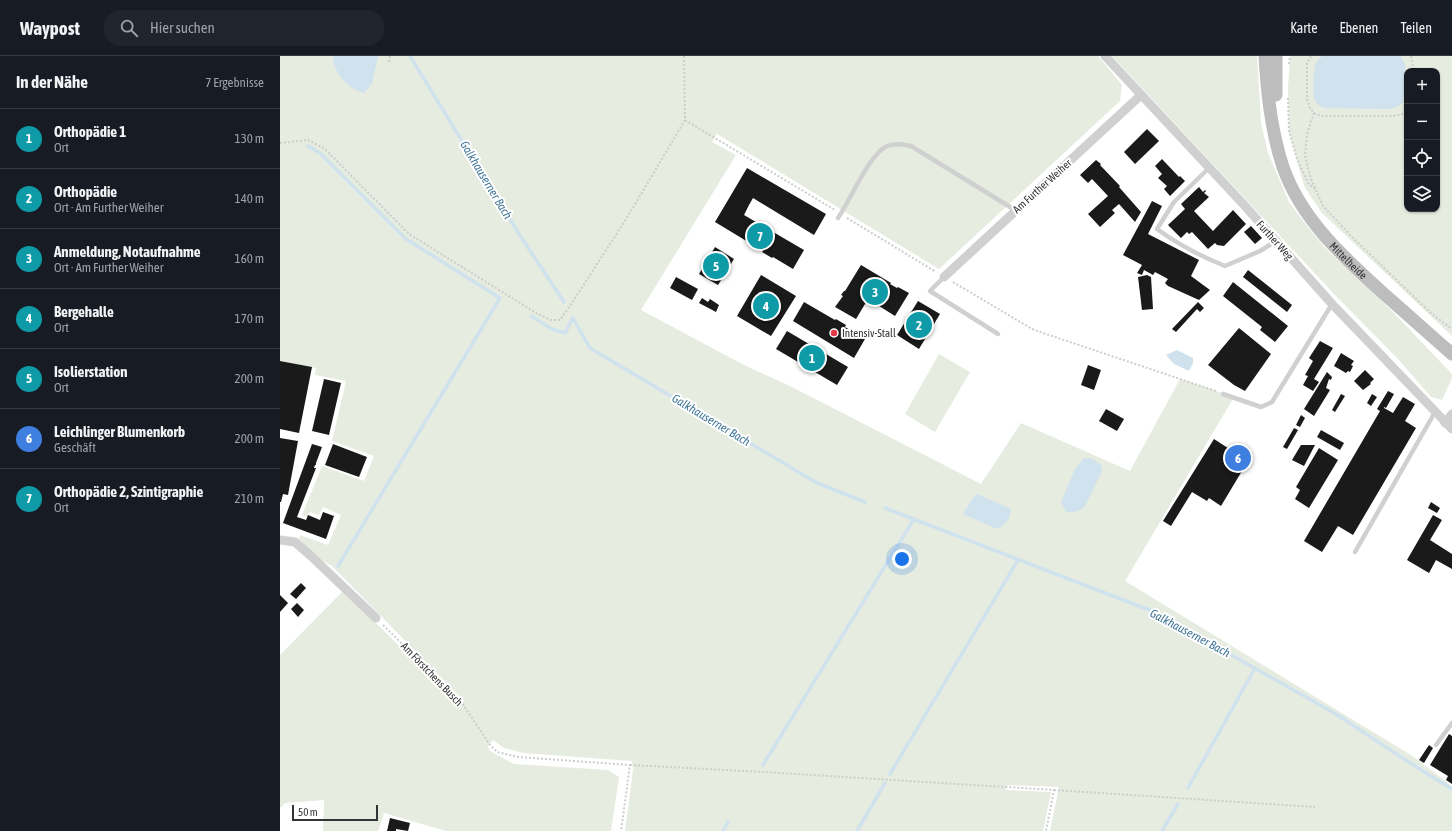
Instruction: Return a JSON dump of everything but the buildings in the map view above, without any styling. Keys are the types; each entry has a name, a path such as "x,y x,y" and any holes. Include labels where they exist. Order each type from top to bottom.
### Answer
{"main road":[{"name":"Mittelheide","path":"1265,56 1270,116 1277,143 1284,168 1295,193 1310,218 1327,239 1358,271 1452,354"},
{"name":"Mittelheide","path":"1276,56 1277,143"},
{"path":"1276,79 1284,60"}],"street":[{"name":"Further Weg","path":"1105,56 1276,241 1332,304 1452,430"},
{"name":"Am Further Weiher","path":"944,277 1141,95"},
{"path":"1445,422 1452,414"},
{"path":"280,540 295,542 376,618"}],"lane":[{"path":"838,218 875,155 886,147 899,144 911,146 1015,210"},
{"path":"1208,168 1174,202 1157,229 1181,246 1204,258 1225,266 1260,252 1276,241"},
{"path":"944,277 930,291 998,334"},
{"path":"1223,394 1261,407 1272,402 1332,304"},
{"path":"1355,552 1435,412"},
{"path":"1436,745 1452,723"}],"path":[{"path":"389,62 390,56"},
{"path":"280,143 308,140 325,149 409,234 536,313 551,320 560,320 628,216 685,120 684,56"},
{"path":"1284,60 1290,56"},
{"path":"1311,56 1307,63 1307,99 1310,108 1314,113 1321,116 1393,116 1404,112"},
{"path":"1412,56 1414,68"},
{"path":"1288,95 1289,131 1297,159 1308,183 1316,190"},
{"path":"1314,113 1307,134 1304,156 1311,180 1324,206 1353,238 1433,315 1452,329"},
{"name":"Am Förstchens Busch","path":"376,618 462,703 490,745 497,752 518,757 1315,807"},
{"path":"621,831 630,765"},
{"path":"1046,831 1054,790"}],"shaded area":[{"path":"280,56 1098,56 1122,85 1120,101 939,269 717,134 712,142 736,155 641,310 744,365 790,386 981,484 1021,423 1130,471 1180,379 1234,397 1125,581 1414,757 1452,786 1452,831 1050,831 1059,787 1007,785 1006,790 1051,792 1043,831 625,831 633,770 632,761 523,753 504,748 493,740 488,746 490,751 514,764 608,770 619,777 611,831 446,831 384,813 378,831 323,831 324,800 285,803 280,808 280,655 342,592 372,619 459,705 464,701 333,567 320,559 299,539 300,535 328,545 341,515 323,507 319,515 310,512 306,517 302,515 322,466 364,481 374,456 332,441 346,381 315,375 316,368 280,361"},
{"path":"1112,56 1257,56 1261,123 1268,153 1289,202 1326,249 1390,309 1452,374 1452,378 1442,400 1431,397 1398,359 1335,295"},
{"path":"1290,56 1452,56 1452,336 1321,212 1304,186 1289,131 1288,88"},
{"path":"939,354 970,372 935,432 905,414"}],"water":[{"path":"333,56 378,56 372,84 364,93 352,88 342,79 336,69"},
{"path":"1322,56 1400,56 1405,64 1403,102 1391,109 1325,108 1317,104 1314,98 1315,66"},
{"path":"1177,350 1193,358 1193,363 1189,371 1174,364 1166,355"},
{"path":"1084,458 1091,458 1101,465 1102,471 1085,506 1076,511 1066,512 1061,502 1075,469"},
{"path":"977,494 1011,509 1009,518 1003,526 997,529 963,514 972,499"}],"waterway":[{"name":"Galkhauserner Bach","path":"410,56 519,234 564,302"},
{"path":"308,146 320,153 406,239 500,298 338,566"},
{"path":"531,316 552,329 565,333 573,318"},
{"name":"Galkhauserner Bach","path":"573,318 590,348 817,483 865,502"},
{"name":"Galkhauserner Bach","path":"885,508 1157,613 1336,714 1452,789"},
{"path":"763,765 914,519"},
{"path":"890,774 1018,560"},
{"path":"1188,788 1255,668"},
{"path":"857,831 885,783"},
{"path":"1162,831 1178,804"},
{"path":"723,831 728,822"}],"place":[{"name":"Orthopädie 2, Szintigraphie","path":"760,236"},
{"name":"Isolierstation","path":"716,266"},
{"name":"Anmeldung, Notaufnahme","path":"875,292"},
{"name":"Bergehalle","path":"766,306"},
{"name":"Orthopädie","path":"919,325"},
{"name":"Intensiv-Stall","path":"834,333"},
{"name":"Orthopädie 1","path":"812,358"},
{"name":"Leichlinger Blumenkorb","path":"1238,458"}]}
